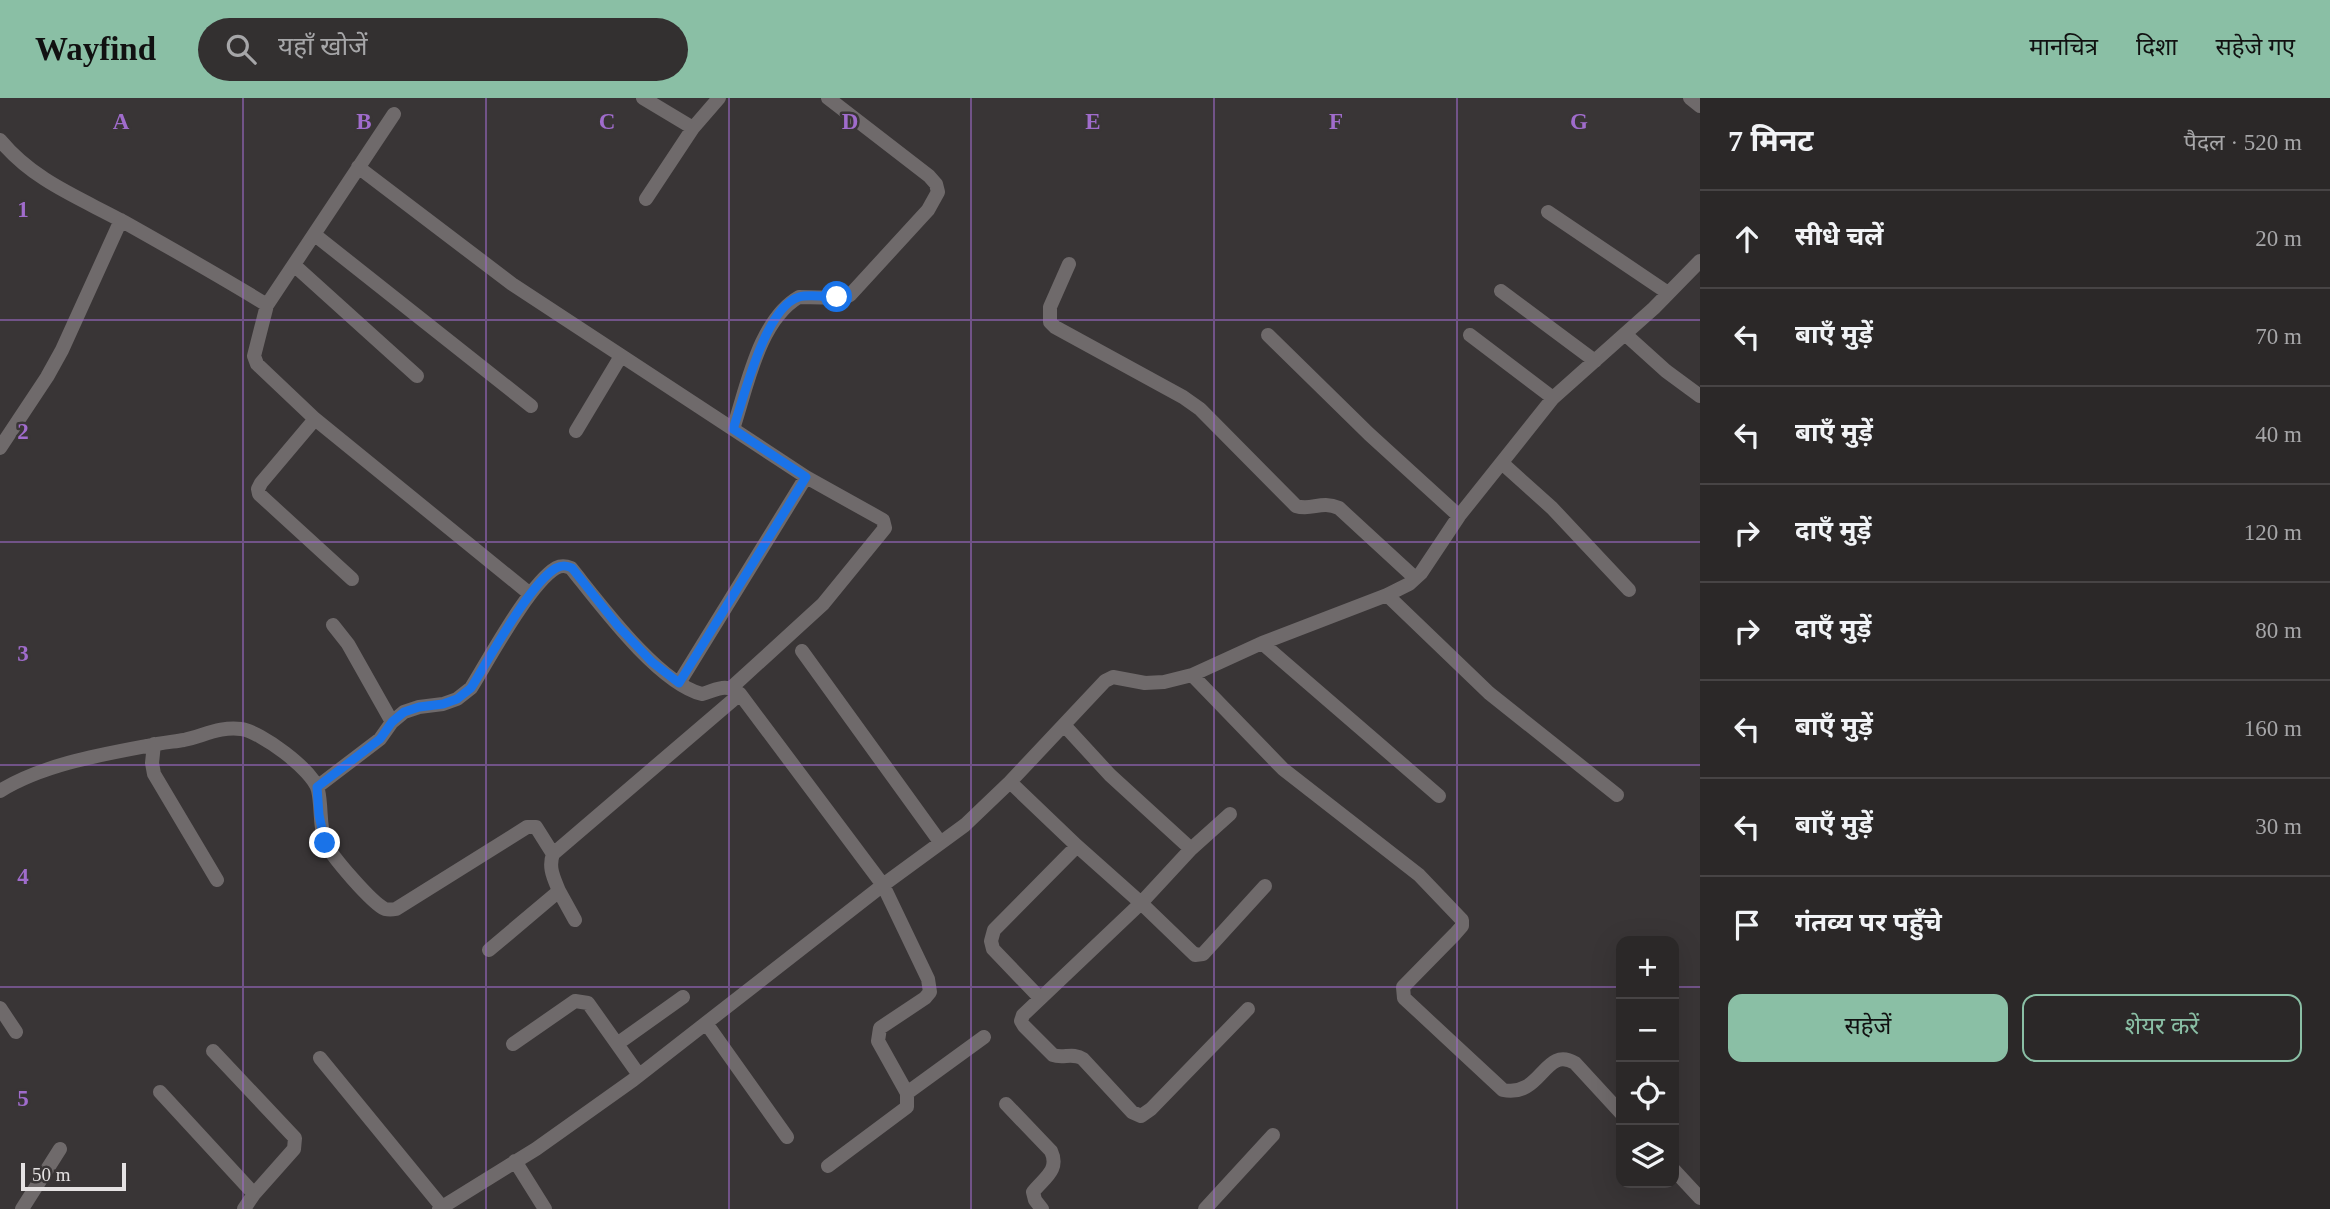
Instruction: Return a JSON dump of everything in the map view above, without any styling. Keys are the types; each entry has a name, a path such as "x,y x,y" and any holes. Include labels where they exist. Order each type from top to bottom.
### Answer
{"street":[{"path":"643,98 693,128"},
{"path":"646,199 693,128 719,98"},
{"path":"733,429 762,341 775,318 799,297 844,298 850,295 936,199 936,184 929,176 828,98"},
{"path":"1690,98 1700,106"},
{"path":"394,114 267,305 254,356 257,364 315,419 530,594"},
{"path":"0,140 15,158 36,175 121,220 267,305"},
{"path":"358,167 512,284 806,477 883,520 885,528 823,604 735,691 553,854 551,870 575,920"},
{"path":"1548,212 1668,293"},
{"path":"0,448 57,359 121,220"},
{"path":"315,235 531,406"},
{"path":"320,1058 441,1208 515,1161 639,1075 883,885 965,825 1010,782 1105,681 1113,677 1145,683 1164,682 1192,675 1262,643 1387,595 1415,578 1459,516 1553,398 1625,334 1700,261"},
{"path":"1069,264 1050,307 1050,321 1055,327 1183,397 1200,409 1296,506 1304,509 1328,503 1339,508 1415,578"},
{"path":"294,265 417,376"},
{"path":"1501,291 1595,360"},
{"path":"1625,334 1666,371 1700,396"},
{"path":"1268,335 1369,435 1459,516"},
{"path":"1470,335 1553,398"},
{"path":"576,431 621,356"},
{"path":"315,419 258,489 273,508 352,579"},
{"path":"1502,463 1552,508 1629,590"},
{"path":"679,683 806,477"},
{"path":"317,787 380,739 392,722 404,712 457,699 471,688 530,594 556,568 572,568 618,626 652,662 679,683 702,694 722,687 735,691 883,885 931,987 925,998 880,1028 877,1035 907,1093 907,1107 828,1166"},
{"path":"1387,595 1489,693 1616,795"},
{"path":"333,625 348,644 392,722"},
{"path":"1262,643 1439,796"},
{"path":"802,651 940,842"},
{"path":"1192,675 1283,769 1419,875 1462,920 1462,926 1455,934 1402,987 1404,998 1503,1090 1523,1090 1554,1062 1561,1058 1569,1059 1616,1108"},
{"path":"1064,724 1110,775 1191,849"},
{"path":"0,791 77,760 182,740 216,730 239,728 250,731 295,760 310,774 317,787 325,843 335,860 387,910 396,909 527,827 536,828 553,854"},
{"path":"154,744 154,774 217,880"},
{"path":"1010,782 1195,954 1203,954 1265,886"},
{"path":"1230,814 1191,849 1141,903 1039,998 1021,1021 1053,1055 1073,1055 1083,1059 1132,1112 1141,1116 1152,1109 1248,1009"},
{"path":"1039,998 993,949 991,941 994,930 1077,846"},
{"path":"489,950 559,891"},
{"path":"617,1044 683,998"},
{"path":"513,1044 575,1001 582,1001 588,1003 639,1075"},
{"path":"0,1008 16,1032"},
{"path":"706,1023 788,1137"},
{"path":"907,1093 985,1037"},
{"path":"213,1051 295,1138 294,1149 244,1209"},
{"path":"160,1092 254,1194"},
{"path":"1006,1104 1051,1151 1055,1160 1055,1167 1033,1192 1039,1208"},
{"path":"1205,1209 1273,1135"},
{"path":"22,1209 60,1149"},
{"path":"515,1161 545,1209"},
{"path":"1679,1175 1700,1198"}],"route":[{"path":"325,843 317,787 380,739 392,722 404,712 457,699 471,688 530,594 556,568 572,568 618,626 652,662 679,683 806,477 733,429 762,341 775,318 792,301 799,297 837,297"}]}
